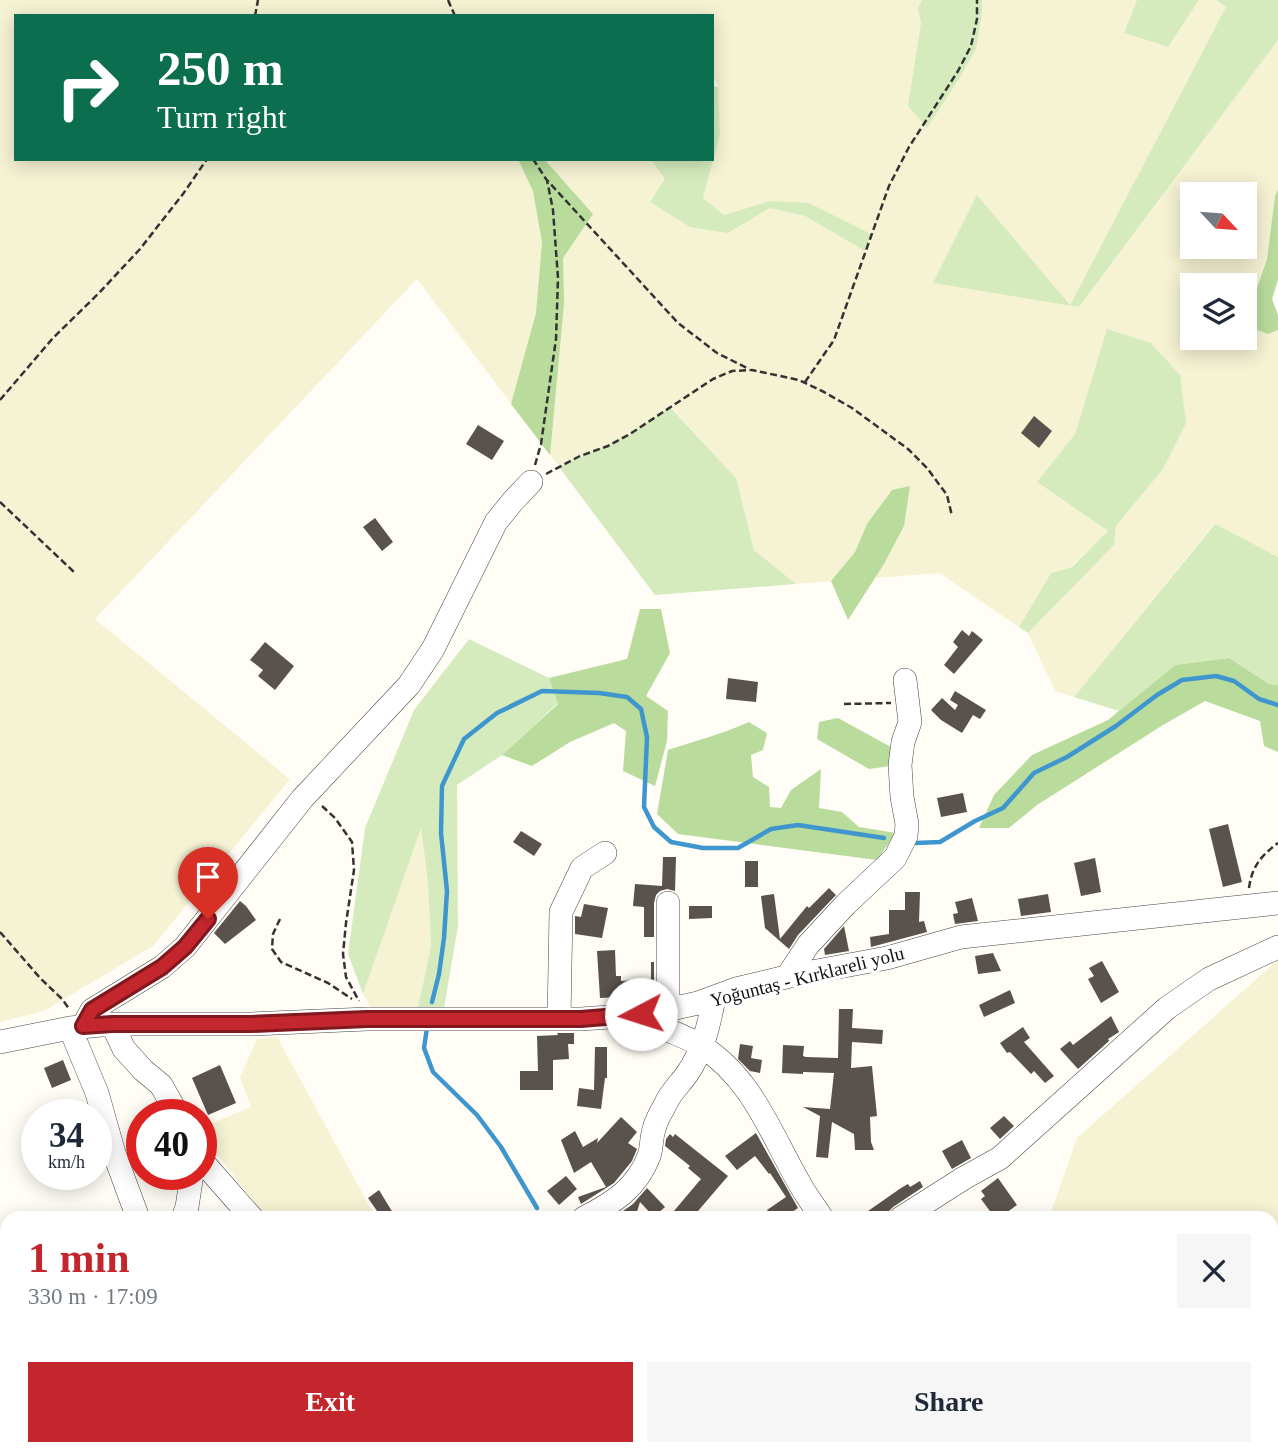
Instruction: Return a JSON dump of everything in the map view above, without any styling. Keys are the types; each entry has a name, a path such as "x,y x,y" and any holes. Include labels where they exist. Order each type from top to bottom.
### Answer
{"street":[{"path":"135,1211 114,1153 76,1027 92,1010 162,967 185,947 308,793 409,685 433,649 496,522 531,482"},
{"path":"787,977 808,945 846,904 895,858 906,836 900,765 903,742 910,722 905,680"},
{"path":"559,1019 561,912 582,868 605,853"},
{"path":"668,903 668,1009"},
{"name":"Yoğuntaş - Kırklareli yolu","path":"0,1042 76,1027 112,1024 251,1024 371,1014 559,1019 624,1016 698,1003 736,989 887,958 961,937 1278,903"},
{"path":"912,1211 1000,1158 1167,1008 1209,979 1278,947"},
{"path":"597,1211 624,1193 650,1155 653,1130 667,1101 688,1072 702,1046 709,1027 713,998"},
{"path":"624,1016 676,1033 702,1046 725,1064 762,1113 817,1211"},
{"path":"112,1024 124,1049 161,1086 169,1099"},
{"path":"217,1178 246,1211"},
{"path":"186,1211 189,1190"}],"path":[{"path":"804,382 834,340 889,186 909,147 971,46 977,19 976,0"},
{"path":"0,400 53,338 140,249 206,161"},
{"path":"534,161 546,179 678,323 717,353 751,370"},
{"path":"531,482 541,444 556,339 558,278 553,210 546,179"},
{"path":"531,482 630,434 713,379 732,371 751,370 799,380 852,408 908,449 926,468 947,495 952,516"},
{"path":"0,502 74,572"},
{"path":"844,704 908,703"},
{"path":"308,793 335,818 352,842 354,870 343,954 346,977 358,999 371,1014"},
{"path":"1247,906 1250,879 1260,857 1278,843"},
{"path":"280,919 273,934 272,949 281,962 328,983 371,1014"},
{"path":"0,932 62,999 76,1027"}],"shaded area":[{"path":"0,0 1137,0 1124,33 1167,47 1199,0 1216,0 1226,7 1070,305 1079,307 1278,40 1278,189 1267,259 1257,287 1257,273 1180,273 1180,350 1257,350 1257,329 1268,334 1278,330 1278,557 1214,524 1074,697 1055,691 1028,633 1114,545 1116,526 1163,469 1107,330 1075,434 1037,482 1108,531 1071,567 1051,573 1019,627 939,573 875,578 904,526 909,486 867,524 855,552 831,581 796,584 754,550 736,478 671,407 630,434 559,467 417,279 95,619 290,779 153,946 44,1011 0,1022"},
{"path":"421,826 428,883 431,946 418,1008 372,1009 363,994"},
{"path":"1278,960 1278,1211 1051,1211 1077,1138"},
{"path":"277,1037 372,1211 262,1211 217,1154 217,1121 251,1107 240,1077 257,1039"}],"green space":[{"path":"922,0 982,0 976,49 927,128 908,106 921,23 918,8"},
{"path":"1137,0 1199,0 1168,47 1124,33"},
{"path":"1216,0 1278,0 1278,40 1079,307 933,283 977,195 1070,305 1226,7"},
{"path":"714,86 718,87 720,135 714,157"},
{"path":"519,161 546,161 593,214 563,258 564,304 550,455 511,404 536,313 542,242 533,191"},
{"path":"652,161 713,161 703,198 724,215 770,201 809,203 871,234 865,251 805,216 770,208 728,233 690,227 650,202 665,179"},
{"path":"1278,189 1278,280 1272,299 1278,315 1278,330 1268,334 1257,330 1257,288 1267,259"},
{"path":"1107,329 1151,343 1180,375 1186,423 1163,469 1116,526 1114,545 1028,633 1019,627 1051,573 1072,567 1108,531 1037,482 1075,434"},
{"path":"670,407 736,478 754,550 796,584 655,595 559,467 630,434"},
{"path":"910,486 904,526 884,564 848,620 831,581 855,552 867,524 892,490"},
{"path":"1215,524 1278,557 1278,685 1269,684 1229,658 1175,665 1119,711 1074,697"},
{"path":"640,609 661,609 670,653 646,696 668,711 667,741 655,786 623,771 626,731 614,723 570,742 532,766 502,755 558,704 549,678 627,659"},
{"path":"469,639 549,678 558,703 502,755 457,785 458,926 444,1008 418,1008 431,946 428,883 421,828 363,994 348,954 365,828 414,710"},
{"path":"1229,658 1269,684 1278,685 1278,752 1264,746 1260,721 1205,701 1037,805 1009,828 979,828 994,795 1032,755 1108,720 1175,665"},
{"path":"838,718 891,747 891,766 869,769 817,739 819,722"},
{"path":"749,722 767,733 763,750 751,755 753,777 769,787 770,807 781,808 791,790 821,769 819,808 842,812 859,827 896,833 877,860 678,834 657,814 668,750"}],"building":[{"path":"1034,416 1052,431 1039,448 1021,433"},
{"path":"478,425 504,441 492,460 466,444"},
{"path":"375,518 393,542 382,551 363,527"},
{"path":"962,630 969,636 972,631 983,640 954,674 944,665 958,647 953,642"},
{"path":"265,642 294,666 275,690 258,676 263,670 250,660"},
{"path":"728,678 758,682 756,702 726,699"},
{"path":"955,691 986,710 980,719 973,715 962,733 931,710 942,698 955,710 958,705 950,700"},
{"path":"963,793 967,812 941,817 937,798"},
{"path":"1228,824 1242,882 1223,887 1209,829"},
{"path":"521,831 542,844 534,856 513,842"},
{"path":"663,857 676,857 675,891 667,889 656,895 654,937 644,937 644,907 633,906 635,884 662,886"},
{"path":"1095,858 1101,892 1081,896 1074,863"},
{"path":"745,861 758,861 758,887 745,887"},
{"path":"829,888 836,895 798,935 789,949 765,928 761,896 774,894 780,939 807,906 809,908"},
{"path":"905,892 920,892 919,922 924,921 927,932 871,947 870,937 889,934 889,910 905,910"},
{"path":"1048,894 1051,912 1021,916 1018,899"},
{"path":"972,898 978,921 955,924 953,914 958,913 955,902"},
{"path":"240,901 256,920 225,944 214,933"},
{"path":"584,904 608,908 602,938 575,934 575,916 581,917"},
{"path":"689,906 712,906 712,918 689,919"},
{"path":"844,926 849,951 825,955 824,949"},
{"path":"615,950 616,976 621,976 621,981 651,979 651,962 654,962 654,992 600,998 597,951"},
{"path":"993,953 1001,971 978,974 975,956"},
{"path":"1102,961 1119,992 1101,1003 1088,979 1094,976 1089,968"},
{"path":"1010,990 1015,1003 984,1017 979,1005"},
{"path":"839,1009 853,1009 852,1028 883,1030 882,1044 852,1042 851,1068 872,1066 877,1116 870,1117 874,1150 855,1150 854,1134 832,1122 828,1158 816,1157 820,1116 803,1107 830,1109 834,1073 782,1073 783,1045 804,1046 803,1056 806,1057 838,1058"},
{"path":"1111,1016 1119,1032 1108,1039 1109,1041 1078,1069 1060,1049 1070,1041 1073,1045"},
{"path":"1023,1027 1030,1038 1024,1042 1054,1076 1045,1083 1034,1071 1031,1074 1010,1052 1007,1053 1000,1043"},
{"path":"557,1033 574,1033 574,1044 568,1044 569,1059 553,1060 553,1090 520,1090 520,1071 538,1071 537,1036 558,1035"},
{"path":"740,1044 753,1046 751,1058 762,1060 760,1073 750,1071 738,1059"},
{"path":"595,1047 607,1047 607,1078 601,1109 577,1106 579,1088 594,1090"},
{"path":"63,1060 71,1080 52,1088 44,1068"},
{"path":"220,1065 236,1103 217,1111 217,1099 201,1099 192,1078"},
{"path":"1004,1116 1014,1126 1000,1139 990,1128"},
{"path":"621,1117 637,1132 628,1143 637,1149 632,1161 614,1183 581,1204 578,1197 606,1187 591,1162 574,1173 561,1140 575,1131 583,1147 598,1138 597,1143"},
{"path":"756,1133 798,1208 794,1211 768,1211 786,1197 770,1173 755,1156 737,1170 725,1156"},
{"path":"670,1134 673,1137 675,1134 728,1176 698,1211 674,1211 701,1179 688,1168 690,1166 665,1146"},
{"path":"962,1140 971,1158 952,1169 942,1151"},
{"path":"566,1176 577,1189 559,1205 547,1191"},
{"path":"998,1178 1017,1205 1009,1211 990,1211 981,1199 985,1196 981,1191"},
{"path":"920,1181 923,1187 889,1211 868,1211 901,1188 908,1184 910,1187"},
{"path":"647,1188 665,1207 661,1211 648,1211 640,1202 637,1211 623,1211"},
{"path":"379,1190 392,1211 377,1211 368,1198"}],"waterway":[{"path":"916,843 940,842 1003,808 1034,773 1067,757 1182,680 1216,676 1234,681 1259,699 1278,705"},
{"path":"432,1002 444,938 447,891 441,833 442,786 464,739 497,713 542,691 627,697 641,709 647,737 644,807 654,827 671,842 703,848 738,848 771,829 798,825 884,838"},
{"path":"427,1028 424,1048 433,1072 477,1115 501,1147 537,1208"}],"route":[{"path":"208,919 185,947 162,967 92,1010 83,1026 251,1024 367,1019 581,1019 641,1014"}]}
